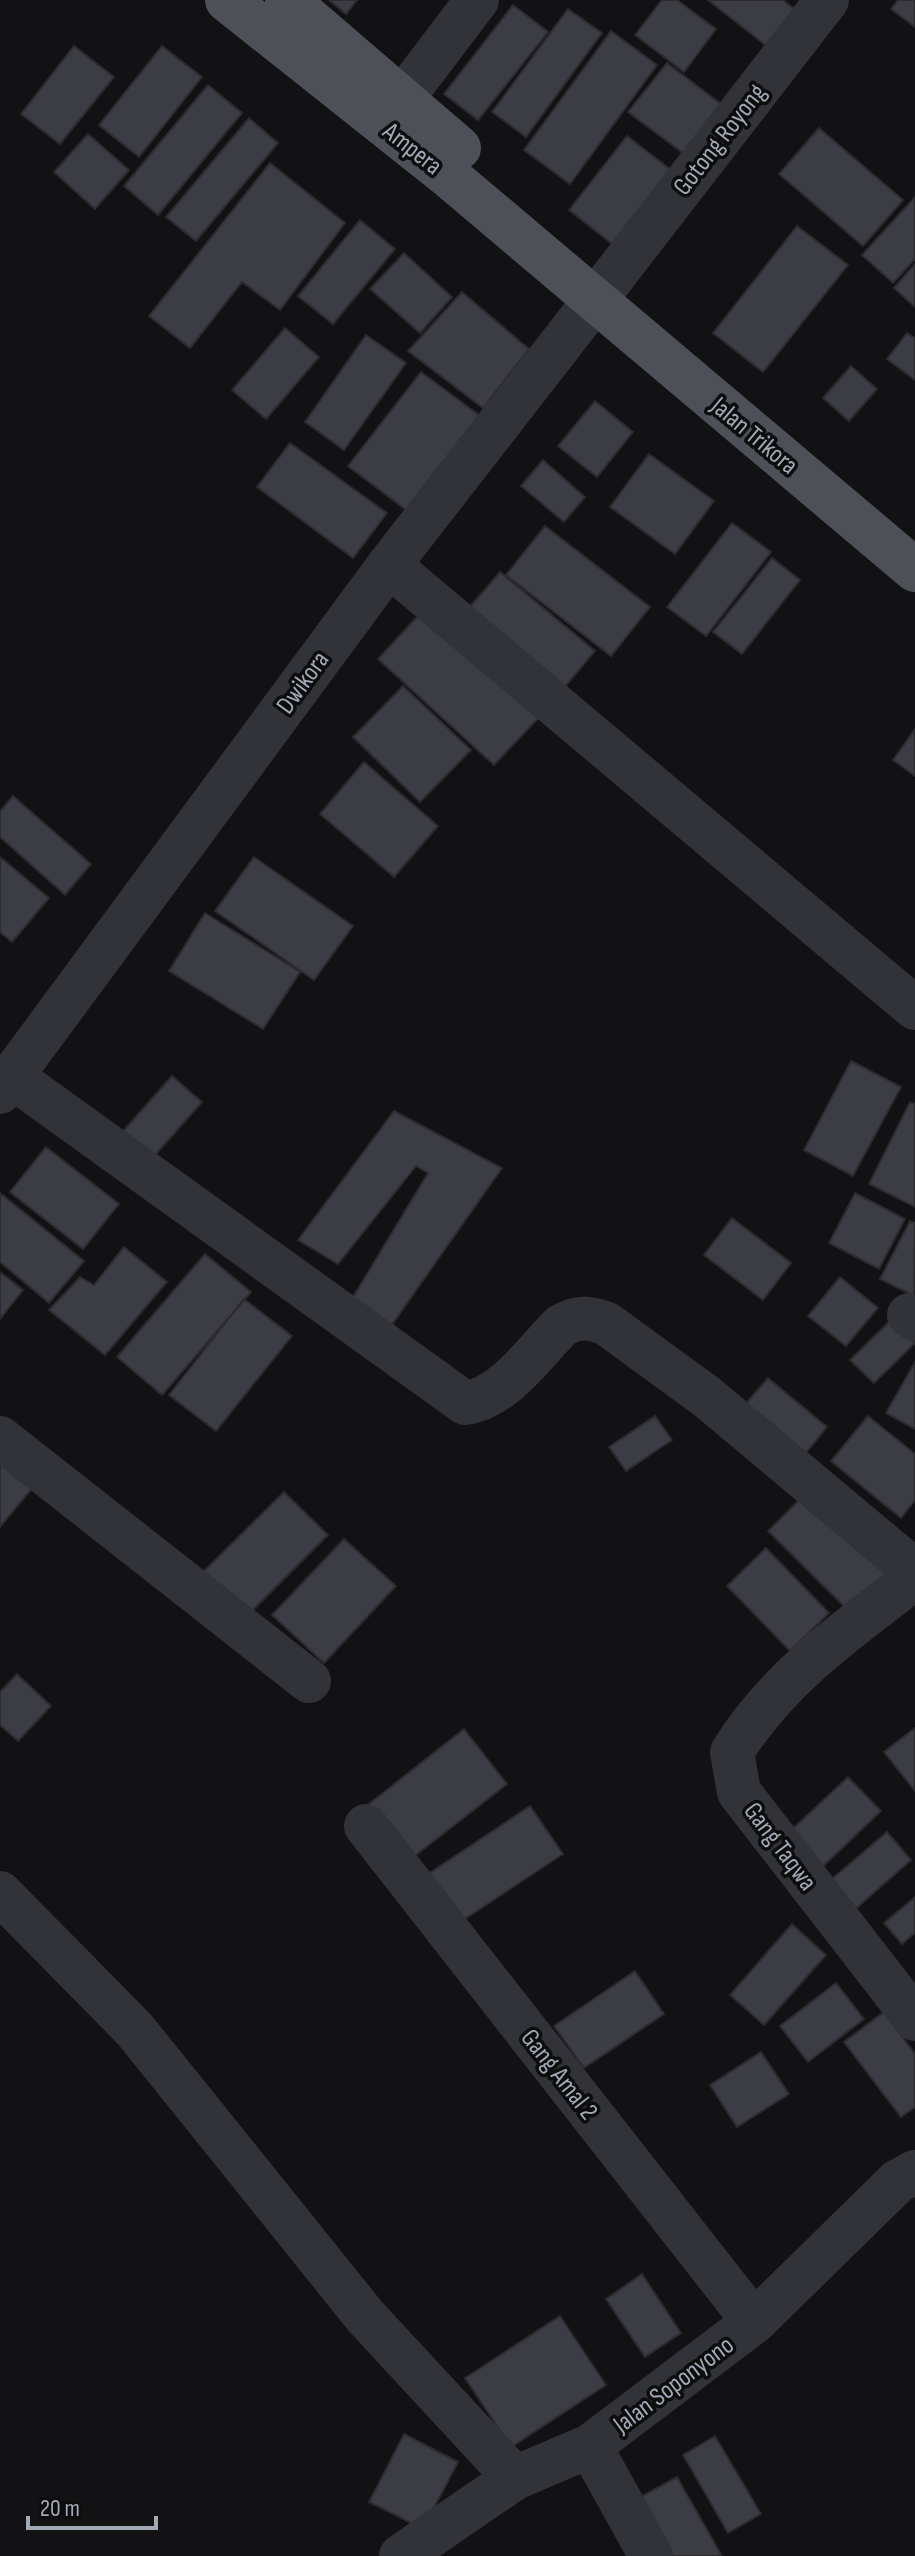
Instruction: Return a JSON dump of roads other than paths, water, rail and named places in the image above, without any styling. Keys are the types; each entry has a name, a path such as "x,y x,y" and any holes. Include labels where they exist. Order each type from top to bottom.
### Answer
{"main road":[{"name":"Ampera","path":"227,0 392,111 604,289"},
{"name":"Ampera","path":"287,0 392,111"},
{"name":"Jalan Trikora","path":"604,289 915,542"},
{"name":"Jalan Trikora","path":"604,289 915,570"}],"street":[{"path":"392,111 477,0"},
{"name":"Gotong Royong","path":"604,289 827,0"},
{"name":"Dwikora","path":"6,1084 389,565 604,289"},
{"path":"389,565 915,1008"},
{"path":"915,1018 911,1026 915,1042"},
{"path":"6,1084 465,1403 482,1401 498,1391 561,1326 574,1319 590,1317 607,1324 707,1397 915,1571"},
{"path":"0,1438 309,1681"},
{"name":"Gang Taqwa","path":"915,1578 824,1648 747,1728 732,1752 739,1792 915,2019"},
{"name":"Gang Amal 2","path":"366,1826 754,2322"},
{"path":"0,1893 135,2030 365,2316 515,2478"},
{"name":"Jalan Soponyono","path":"401,2556 515,2478 590,2446 754,2322 898,2181 915,2172"},
{"path":"590,2446 651,2556"}]}
